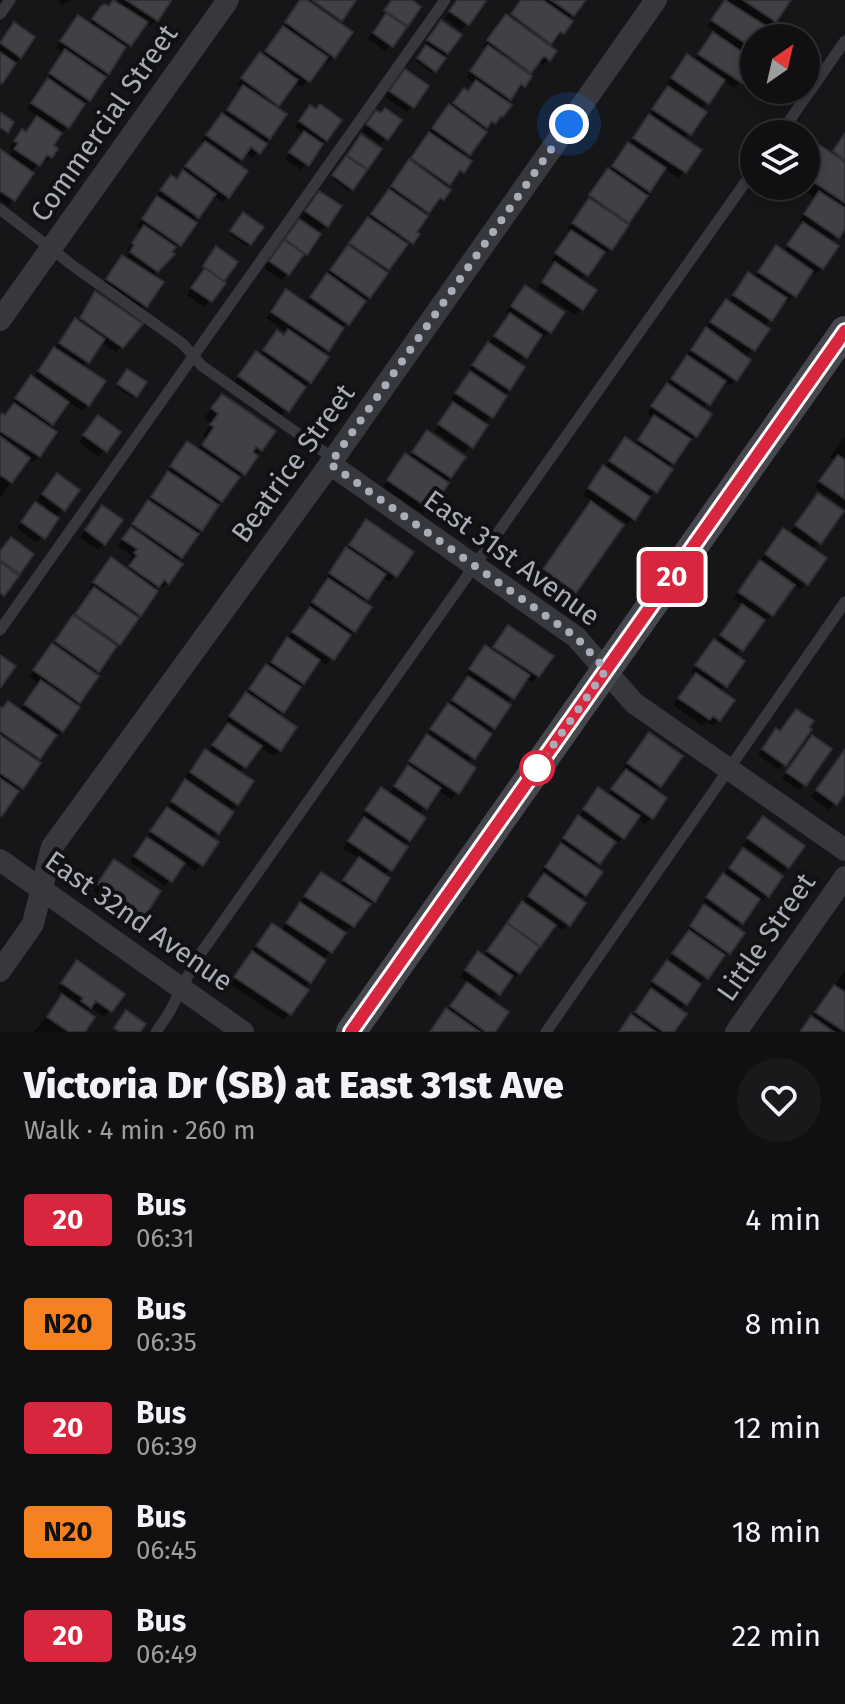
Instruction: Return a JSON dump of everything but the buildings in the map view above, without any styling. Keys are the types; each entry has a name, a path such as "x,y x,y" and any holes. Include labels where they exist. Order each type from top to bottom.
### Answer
{"street":[{"name":"Commercial Street","path":"0,320 228,0"},
{"name":"Beatrice Street","path":"0,971 33,924 52,847 332,461 656,0"},
{"path":"351,1032 845,331"},
{"name":"East 31st Avenue","path":"332,461 473,566 576,637 634,703 845,850"},
{"name":"East 32nd Avenue","path":"0,860 243,1032"},
{"name":"Little Street","path":"736,1032 845,877"}],"lane":[{"path":"0,14 10,0"},
{"path":"0,630 445,0"},
{"path":"790,120 845,41"},
{"path":"156,1032 196,960 740,190"},
{"path":"0,209 183,344 202,366 332,461"},
{"path":"546,1032 845,602"}],"bus line":[{"name":"20","path":"351,1032 845,331"}],"route":[{"path":"537,768 533,774 606,670 576,637 330,464 569,124"}]}
